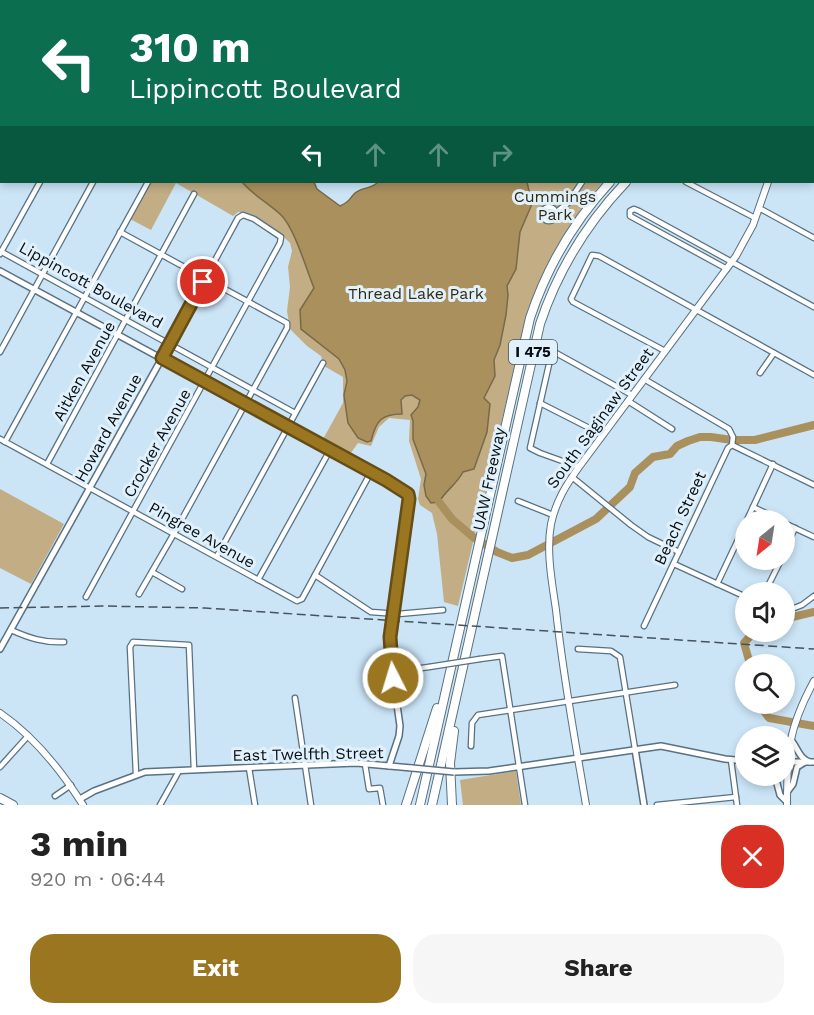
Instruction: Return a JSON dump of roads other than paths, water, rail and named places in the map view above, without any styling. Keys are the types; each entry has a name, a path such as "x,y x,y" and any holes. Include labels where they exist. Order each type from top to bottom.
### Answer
{"highway":[{"name":"UAW Freeway","path":"420,805 523,343 535,303 546,276 565,242 585,211 609,183"},
{"name":"UAW Freeway","path":"432,805 536,338 546,306 580,238 606,203 625,183"},
{"path":"406,805 456,647"},
{"path":"452,805 450,775 452,747 465,655"},
{"path":"0,798 13,805"}],"main road":[{"name":"South Saginaw Street","path":"585,805 558,632 549,552 553,515 559,496 579,467 729,266 746,239 768,183"},
{"path":"793,726 813,684"},
{"path":"0,713 28,736 50,759 82,802"},
{"path":"787,786 787,804"}],"street":[{"path":"0,252 38,183"},
{"path":"0,352 92,183"},
{"path":"3,440 147,183"},
{"path":"555,213 568,203 581,183"},
{"path":"688,183 755,218"},
{"name":"Aitken Avenue","path":"47,464 194,194"},
{"path":"759,208 814,237"},
{"path":"729,266 675,231 634,209 630,211 630,216 671,238 729,266 814,307"},
{"name":"Crocker Avenue","path":"86,597 280,243 281,237 254,219 243,215 238,218"},
{"name":"Howard Avenue","path":"0,649 238,218"},
{"path":"671,238 675,231"},
{"path":"120,232 287,323 287,328 254,390 139,594"},
{"name":"Lippincott Boulevard","path":"0,252 295,413"},
{"path":"665,351 573,302 571,299 592,255 599,256 814,374"},
{"name":"Lippincott Boulevard","path":"0,271 408,494 393,613"},
{"path":"579,467 530,448 550,360 556,353 630,398 672,429"},
{"path":"760,373 774,353"},
{"path":"217,556 323,363"},
{"name":"Beach Street","path":"644,380 732,431 733,436 732,445 728,448 644,626"},
{"path":"540,403 603,435"},
{"name":"Pingree Avenue","path":"3,440 297,601 302,599 315,575"},
{"path":"732,445 814,485"},
{"path":"258,579 330,450"},
{"path":"752,510 773,464"},
{"path":"371,472 315,575 371,612 443,610"},
{"path":"572,477 648,537 679,552"},
{"path":"518,501 553,515"},
{"path":"753,507 759,510"},
{"path":"795,528 814,537"},
{"path":"717,584 735,546"},
{"path":"674,564 735,592"},
{"path":"152,572 182,589"},
{"path":"795,608 814,596"},
{"path":"389,766 400,726 392,672 390,637 393,613"},
{"path":"10,630 33,640 48,643 64,642"},
{"path":"136,774 130,647 133,642 189,645 194,770"},
{"path":"578,649 616,653 621,661 644,805"},
{"path":"392,672 502,656 525,805"},
{"path":"471,746 472,723 475,717 511,709 675,685"},
{"path":"295,698 311,805"},
{"path":"0,767 28,736"},
{"name":"East Twelfth Street","path":"82,802 136,774 194,770 365,764 454,772 483,771 663,746 735,760"},
{"path":"795,751 801,758 810,762"},
{"path":"731,760 737,805"},
{"path":"787,792 793,784 797,767 810,762"},
{"path":"365,764 369,789 380,789 383,805"},
{"path":"249,768 255,805"},
{"path":"160,805 179,771"},
{"path":"55,796 70,785"},
{"path":"778,786 780,795 787,804"},
{"path":"657,805 736,797"}],"waterway":[{"path":"439,502 452,519 473,537 497,552 512,558 528,555 596,519 630,487 635,473 653,457 670,454 677,446 700,437 755,440 814,425"},
{"path":"795,616 814,612"},
{"path":"745,642 747,654"},
{"path":"766,714 769,718 814,726"}],"railway":[{"path":"0,608 102,606 205,608 814,649"}],"park label":[{"name":"Cummings Park","path":"555,205"},
{"name":"Thread Lake Park","path":"416,293"}]}
